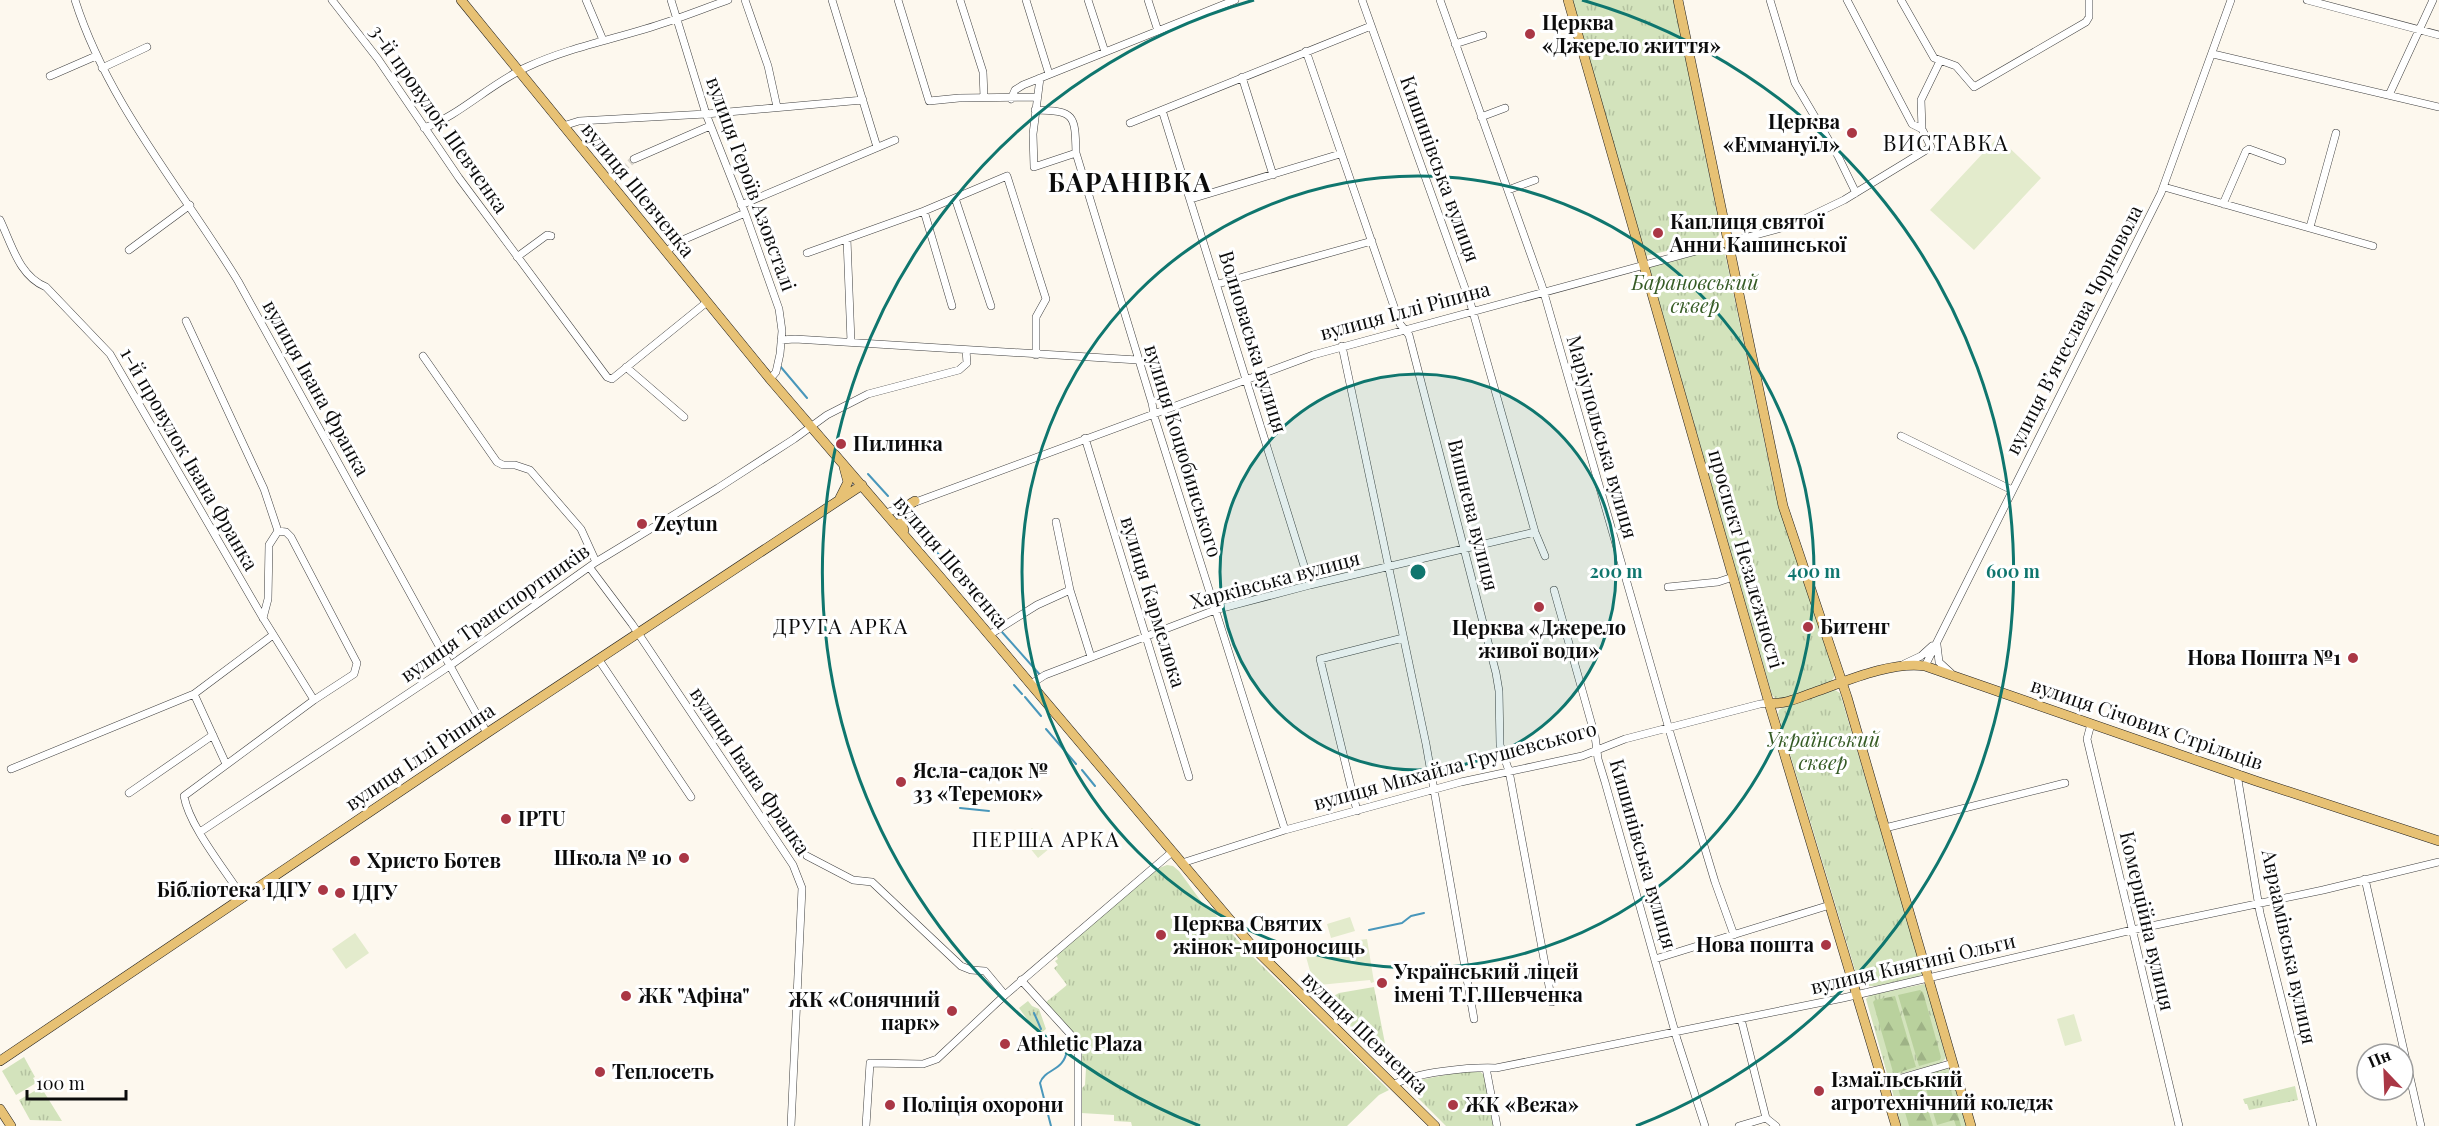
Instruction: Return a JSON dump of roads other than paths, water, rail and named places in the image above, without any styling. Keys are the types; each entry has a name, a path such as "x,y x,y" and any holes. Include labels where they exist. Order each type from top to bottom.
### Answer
{"main road":[{"name":"вулиця Шевченка","path":"461,0 770,379 1260,954 1435,1126"},
{"name":"проспект Незалежності","path":"1568,0 1769,703 1896,1126"},
{"path":"1678,0 1783,506 1842,682 1971,1126"},
{"path":"833,505 844,494 848,482 848,476 840,459"},
{"name":"вулиця Іллі Ріпина","path":"0,1061 487,733 639,635 862,485"},
{"path":"907,538 902,526 902,516 907,506 915,501"},
{"name":"вулиця Січових Стрільців","path":"1842,682 1906,665 1925,666 2438,842"},
{"name":"вулиця Михайла Грушевського","path":"1769,703 1786,702 1842,682"},
{"path":"0,1109 11,1126"}],"street":[{"name":"вулиця Івана Франка","path":"75,0 96,56 125,109 238,281 487,733"},
{"name":"3-й провулок Шевченка","path":"332,0 378,59 424,128 607,377 612,378 707,302"},
{"path":"585,0 603,40"},
{"name":"вулиця Героїв Азовсталі","path":"671,0 710,126 745,213 779,309 781,340 777,368 770,379"},
{"path":"424,128 437,123 504,77 563,52 677,18 728,0"},
{"path":"745,0 768,66 777,107"},
{"path":"832,0 877,147"},
{"path":"897,0 929,102 984,97 1011,99 1037,97"},
{"path":"960,0 983,72 984,97"},
{"path":"1026,0 1049,74"},
{"path":"1088,0 1105,52"},
{"path":"1148,0 1158,31"},
{"path":"1011,99 1015,90 1049,74 1158,31 1215,4 1235,0"},
{"name":"Кишинівська вулиця","path":"1362,0 1473,311 1535,532 1545,556"},
{"name":"Маріупольська вулиця","path":"1440,0 1544,293 1669,727 1715,882 1734,935"},
{"path":"1770,0 1795,83 1838,156 1856,193"},
{"path":"1848,0 1912,124 1922,129 1921,100 1940,61"},
{"path":"1901,0 1934,58 1956,66 1974,87 2086,22 2089,16 2089,0"},
{"name":"вулиця Вʼячеслава Чорновола","path":"1925,666 2164,187 2231,0"},
{"path":"2307,0 2439,35"},
{"path":"2389,95 2433,0"},
{"path":"1130,123 1371,26"},
{"path":"1455,44 1483,35"},
{"path":"102,68 147,47"},
{"name":"Вишнева вулиця","path":"1306,51 1400,324 1409,335 1465,548 1496,673 1499,691 1500,746 1509,771 1552,1002"},
{"path":"2212,54 2439,107"},
{"path":"50,76 96,56"},
{"path":"1242,77 1273,175"},
{"path":"1040,78 1033,134 1034,167 1076,153"},
{"path":"563,126 579,122 706,114 862,100"},
{"path":"1481,117 1505,108"},
{"name":"вулиця Коцюбинського","path":"1035,110 1063,111 1070,116 1076,129 1076,153 1215,610 1285,830"},
{"name":"Волноваська вулиця","path":"1162,110 1310,585"},
{"path":"634,159 710,126"},
{"name":"вулиця Іллі Ріпина","path":"886,513 1154,412 1342,346 1796,224 1856,193 1931,147 1922,129"},
{"path":"2310,227 2336,134"},
{"path":"741,205 895,140"},
{"path":"2223,204 2246,151 2282,161"},
{"path":"1191,199 1340,154"},
{"path":"608,182 622,170"},
{"path":"807,253 924,211 1006,176 1046,299 1036,317 1036,355"},
{"path":"1508,190 1535,180"},
{"path":"2164,187 2373,246"},
{"path":"955,198 991,306"},
{"path":"129,250 190,205"},
{"path":"924,211 952,306"},
{"path":"666,252 678,242 745,213"},
{"name":"1-й провулок Івана Франка","path":"0,221 25,273 37,284 46,287 110,354 273,635 314,700"},
{"path":"518,257 547,235 551,236"},
{"path":"847,239 851,342"},
{"path":"1218,284 1372,241"},
{"path":"186,321 264,489 278,531"},
{"path":"781,340 851,342 1138,360"},
{"path":"1342,346 1433,790 1474,1018"},
{"name":"вулиця Транспортників","path":"200,832 451,666 596,562 718,488 827,415 868,394 959,370 967,363 966,350"},
{"path":"423,356 497,462 530,470 581,529 596,562"},
{"path":"626,367 684,417"},
{"path":"1901,436 2013,490"},
{"name":"вулиця Кармелюка","path":"1085,438 1189,777"},
{"path":"1056,522 1070,590 1091,657"},
{"path":"263,618 268,599 269,545 278,531"},
{"path":"243,898 200,832 186,805 184,796 357,670 357,663 291,537 286,532 278,531"},
{"name":"Харківська вулиця","path":"1031,684 1045,675 1215,610 1535,532"},
{"name":"вулиця Івана Франка","path":"590,568 639,635 801,880 801,932 791,1126"},
{"path":"1668,587 1709,583 1733,577"},
{"path":"989,635 1038,605 1070,590"},
{"name":"Кишинівська вулиця","path":"1554,590 1675,1032 1705,1126"},
{"path":"11,770 194,694 273,635"},
{"path":"1357,811 1320,659 1402,638"},
{"path":"1894,668 1921,656 1938,640"},
{"path":"1938,640 1936,652 1939,662 1955,676"},
{"path":"599,660 691,797"},
{"path":"194,694 226,764"},
{"name":"вулиця Михайла Грушевського","path":"1182,863 1285,830 1509,771 1573,758 1614,742 1769,703"},
{"name":"Комерційна вулиця","path":"2091,724 2088,739 2179,1126"},
{"path":"129,793 213,735"},
{"name":"Авраамівська вулиця","path":"2237,774 2259,904 2313,1126"},
{"path":"1885,828 2065,783"},
{"path":"866,1126 870,1063 923,1064 937,1059 1022,980 1172,852"},
{"path":"807,856 853,880 872,882 961,966 971,970 985,971 1005,995"},
{"name":"вулиця Княгині Ольги","path":"1394,1085 1404,1079 1473,1067 1496,1068 1741,1019 2439,862"},
{"path":"2365,879 2421,1126"},
{"path":"1655,959 1830,905"},
{"path":"1022,980 1072,1036 1078,1046 1078,1126"},
{"path":"1741,1019 1766,1118 1776,1126"},
{"path":"1884,1083 1953,1063"},
{"path":"1486,1068 1497,1126"},
{"path":"0,1109 2,1118 0,1125"},
{"path":"1739,1126 1766,1118"}],"waterway":[{"path":"780,366 807,398"},
{"path":"868,474 888,496"},
{"path":"905,514 909,520"},
{"path":"911,521 996,624"},
{"path":"1002,632 1041,676"},
{"path":"1014,685 1022,694"},
{"path":"1025,697 1041,716"},
{"path":"1046,729 1076,764"},
{"path":"1082,770 1095,786"},
{"path":"960,808 989,811"},
{"path":"1369,930 1402,923 1411,916 1424,913"},
{"path":"1034,1013 1041,1029"},
{"path":"1050,1038 1067,1050 1062,1062 1042,1078 1040,1083 1051,1126"}],"tunnel":[{"path":"622,170 634,159"}],"place":[{"name":"Церква «Джерело життя»","path":"1530,34"},
{"name":"Церква «Еммануїл»","path":"1852,133"},
{"name":"Каплиця cвятої Анни Кашинської","path":"1658,233"},
{"name":"Пилинка","path":"841,444"},
{"name":"Zeytun","path":"642,524"},
{"name":"Церква «Джерело живої води»","path":"1539,607"},
{"name":"Битенг","path":"1808,627"},
{"name":"Нова Пошта №1","path":"2353,658"},
{"name":"Ясла-садок № 33 «Теремок»","path":"901,782"},
{"name":"IPTU","path":"506,819"},
{"name":"Школа № 10","path":"684,858"},
{"name":"Христо Ботев","path":"355,861"},
{"name":"Бібліотека ІДГУ","path":"323,890"},
{"name":"ІДГУ","path":"340,893"},
{"name":"Церква Святих жінок-мироносиць","path":"1161,935"},
{"name":"Нова пошта","path":"1826,945"},
{"name":"Український ліцей імені Т.Г.Шевченка","path":"1382,983"},
{"name":"ЖК \"Афіна\"","path":"626,996"},
{"name":"ЖК «Сонячний парк»","path":"952,1011"},
{"name":"Athletic Plaza","path":"1005,1044"},
{"name":"Теплосеть","path":"600,1072"},
{"name":"Ізмаїльський агротехнічний коледж","path":"1819,1091"},
{"name":"Поліція охорони","path":"890,1105"},
{"name":"ЖК «Вежа»","path":"1453,1105"}],"district":[{"name":"ВИСТАВКА","path":"1946,143"},
{"name":"БАРАНІВКА","path":"1130,183"},
{"name":"ДРУГА АРКА","path":"841,627"},
{"name":"ПЕРША АРКА","path":"1046,840"}],"park label":[{"name":"Барановський сквер","path":"1695,294"},
{"name":"Український сквер","path":"1823,752"}]}
